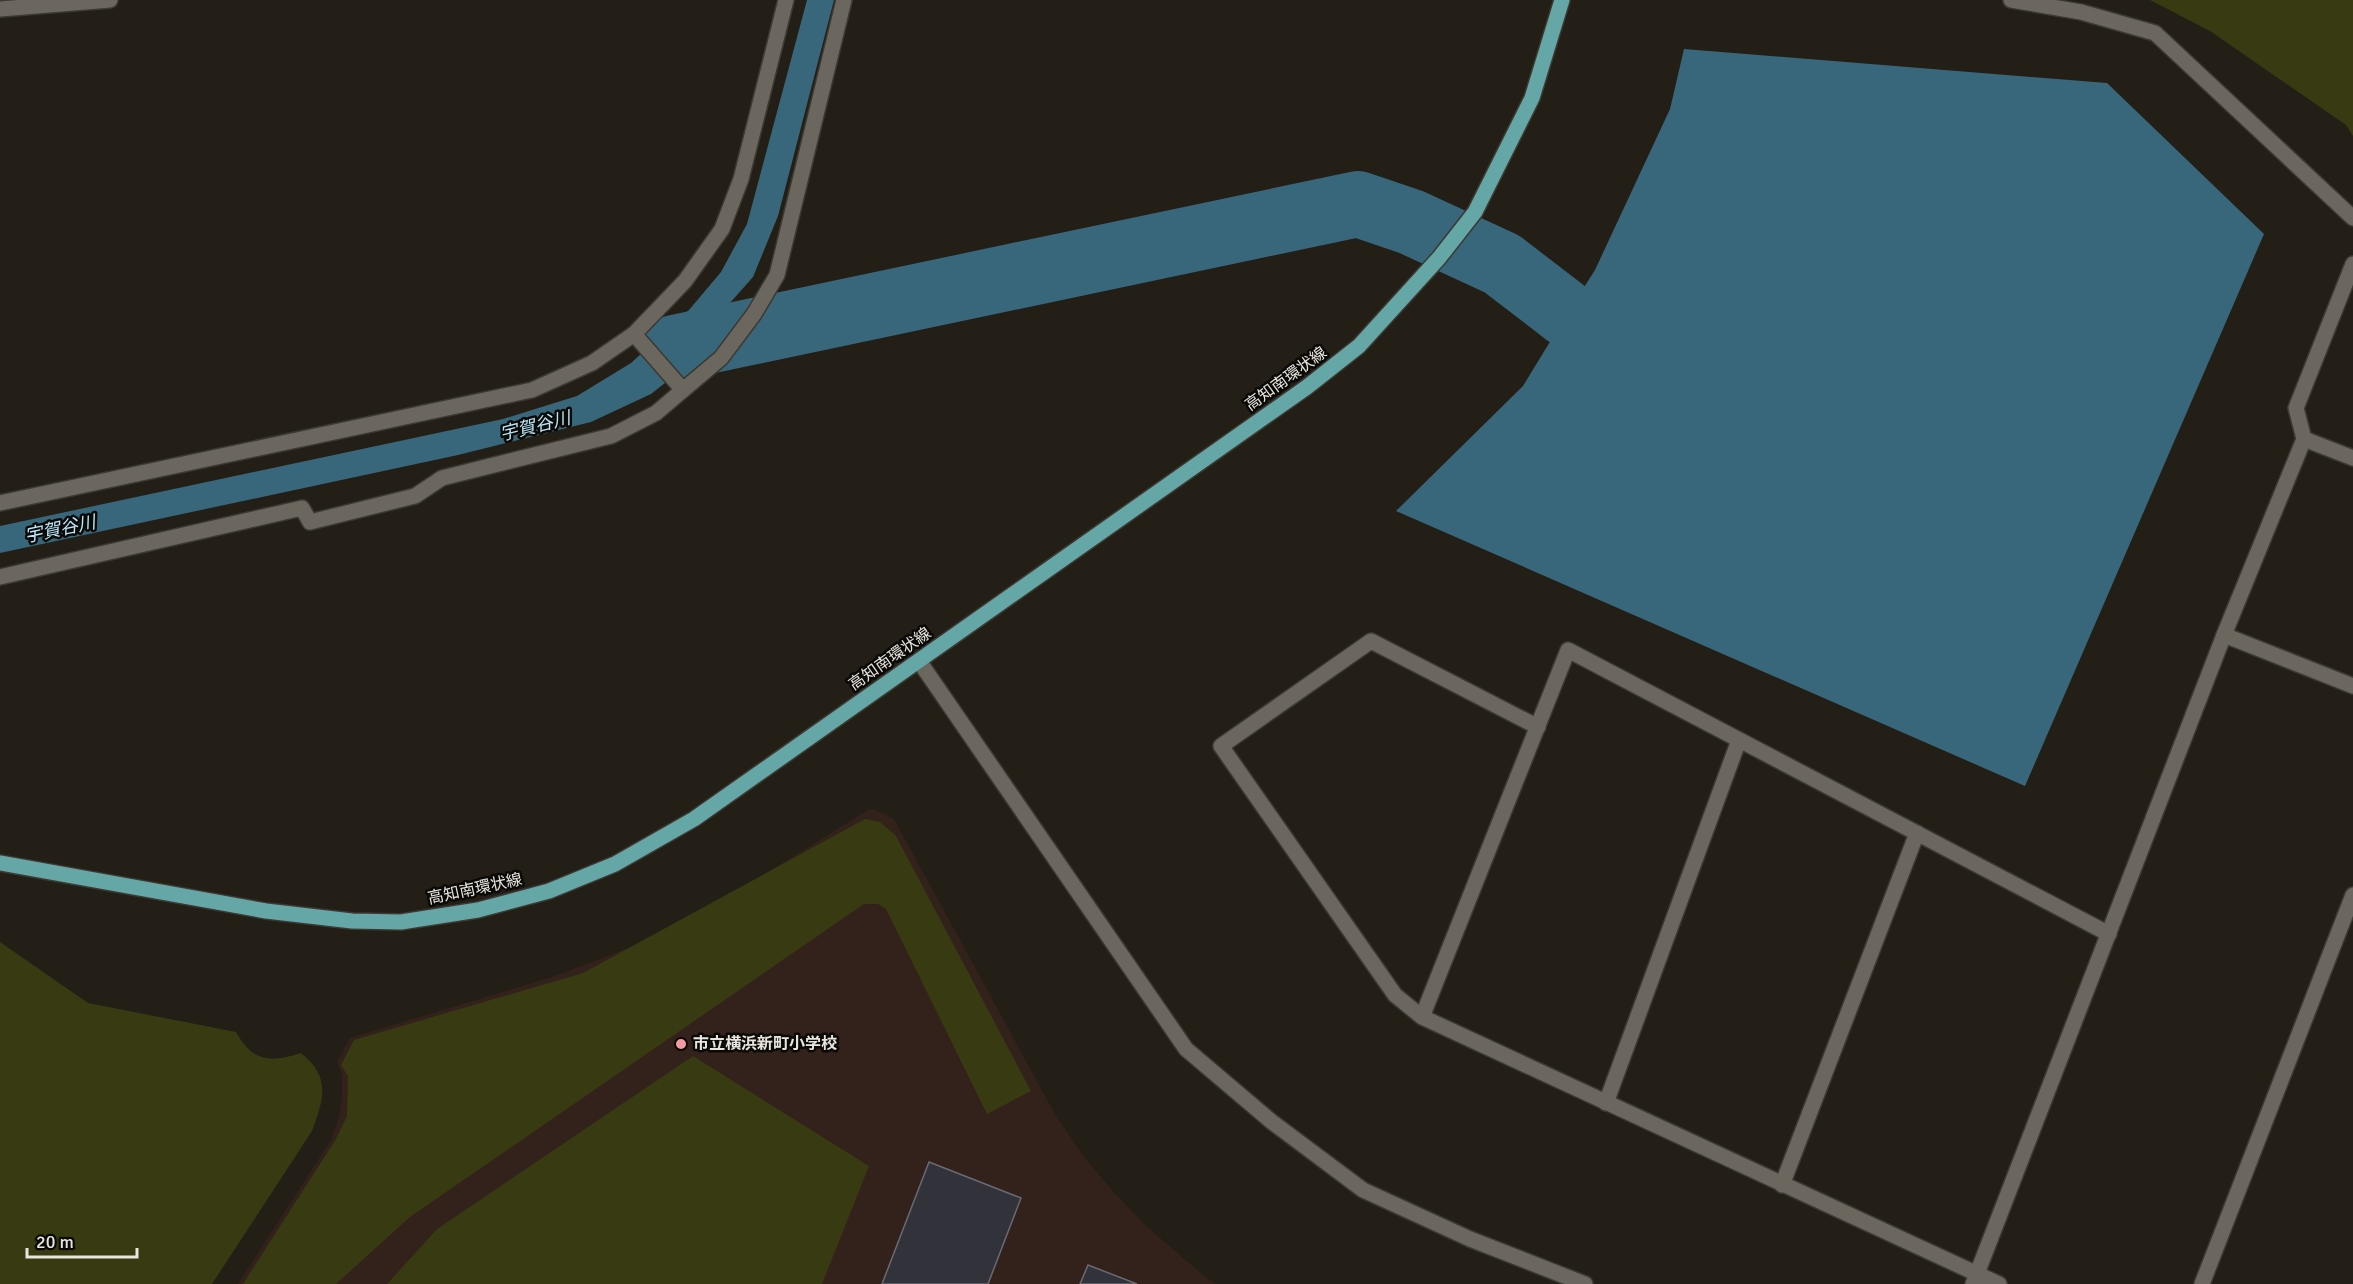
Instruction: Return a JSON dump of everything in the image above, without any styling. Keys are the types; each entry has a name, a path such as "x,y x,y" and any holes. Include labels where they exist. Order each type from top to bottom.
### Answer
{"main road":[{"name":"高知南環状線","path":"0,863 266,911 352,921 401,922 478,910 549,891 625,859 694,819 1307,387 1359,346 1439,258 1475,212 1532,98 1562,0"}],"street":[{"path":"0,9 110,0"},
{"path":"0,503 532,390 639,340 686,281 723,229 741,179 786,0"},
{"path":"0,577 302,508 310,522 415,496 442,478 611,436 656,413 679,386 721,358 754,314 777,274 844,0"},
{"path":"2011,0 2081,12 2155,33 2353,218"},
{"path":"1975,1280 2224,635 2304,439 2296,408 2353,264"},
{"path":"639,340 679,386"},
{"path":"2304,439 2353,458"},
{"path":"2224,635 2353,686"},
{"path":"1538,727 1371,641 1221,746 1395,994 1422,1017 1782,1185 1975,1280 1999,1284"},
{"path":"1422,1017 1568,650 2109,934"},
{"path":"919,661 1186,1049 1272,1122 1363,1190 1470,1239 1585,1284"},
{"path":"1606,1103 1739,740"},
{"path":"1782,1185 1917,833"},
{"path":"2202,1284 2353,894"}],"shaded area":[{"name":"市立横浜新町小学校","path":"868,810 876,810 894,819 1056,1116 1085,1158 1144,1224 1216,1284 238,1284 331,1140 339,1117 342,1096 342,1075 337,1062 350,1038 552,977 639,944 720,902"}],"green space":[{"path":"2150,0 2353,0 2353,136 2346,125 2210,31"},
{"path":"865,819 880,822 896,836 1031,1091 987,1114 886,909 878,904 864,904 410,1217 336,1284 243,1284 336,1139 347,1116 348,1076 341,1065 354,1040 583,973"},
{"path":"0,942 88,1003 236,1032 249,1049 263,1058 280,1058 301,1053 317,1071 321,1080 322,1099 312,1131 212,1284 0,1284"},
{"path":"693,1056 869,1166 822,1284 387,1284 437,1229"}],"water":[{"name":"宇賀谷川","path":"807,0 834,0 778,216 753,277 721,313 737,321 708,358 698,357 651,394 591,422 458,455 0,553 0,526 503,419 577,396 631,363 689,310 721,272 747,224"},
{"path":"1684,49 2107,83 2264,234 2025,786 1396,511 1523,386 1595,270 1670,109"}],"building":[{"path":"929,1162 1021,1198 988,1284 882,1284"},
{"path":"1088,1265 1137,1284 1080,1284"}],"waterway":[{"path":"674,348 1358,204 1411,222 1502,264 1567,314"}],"place":[{"name":"市立横浜新町小学校","path":"681,1044"}]}
